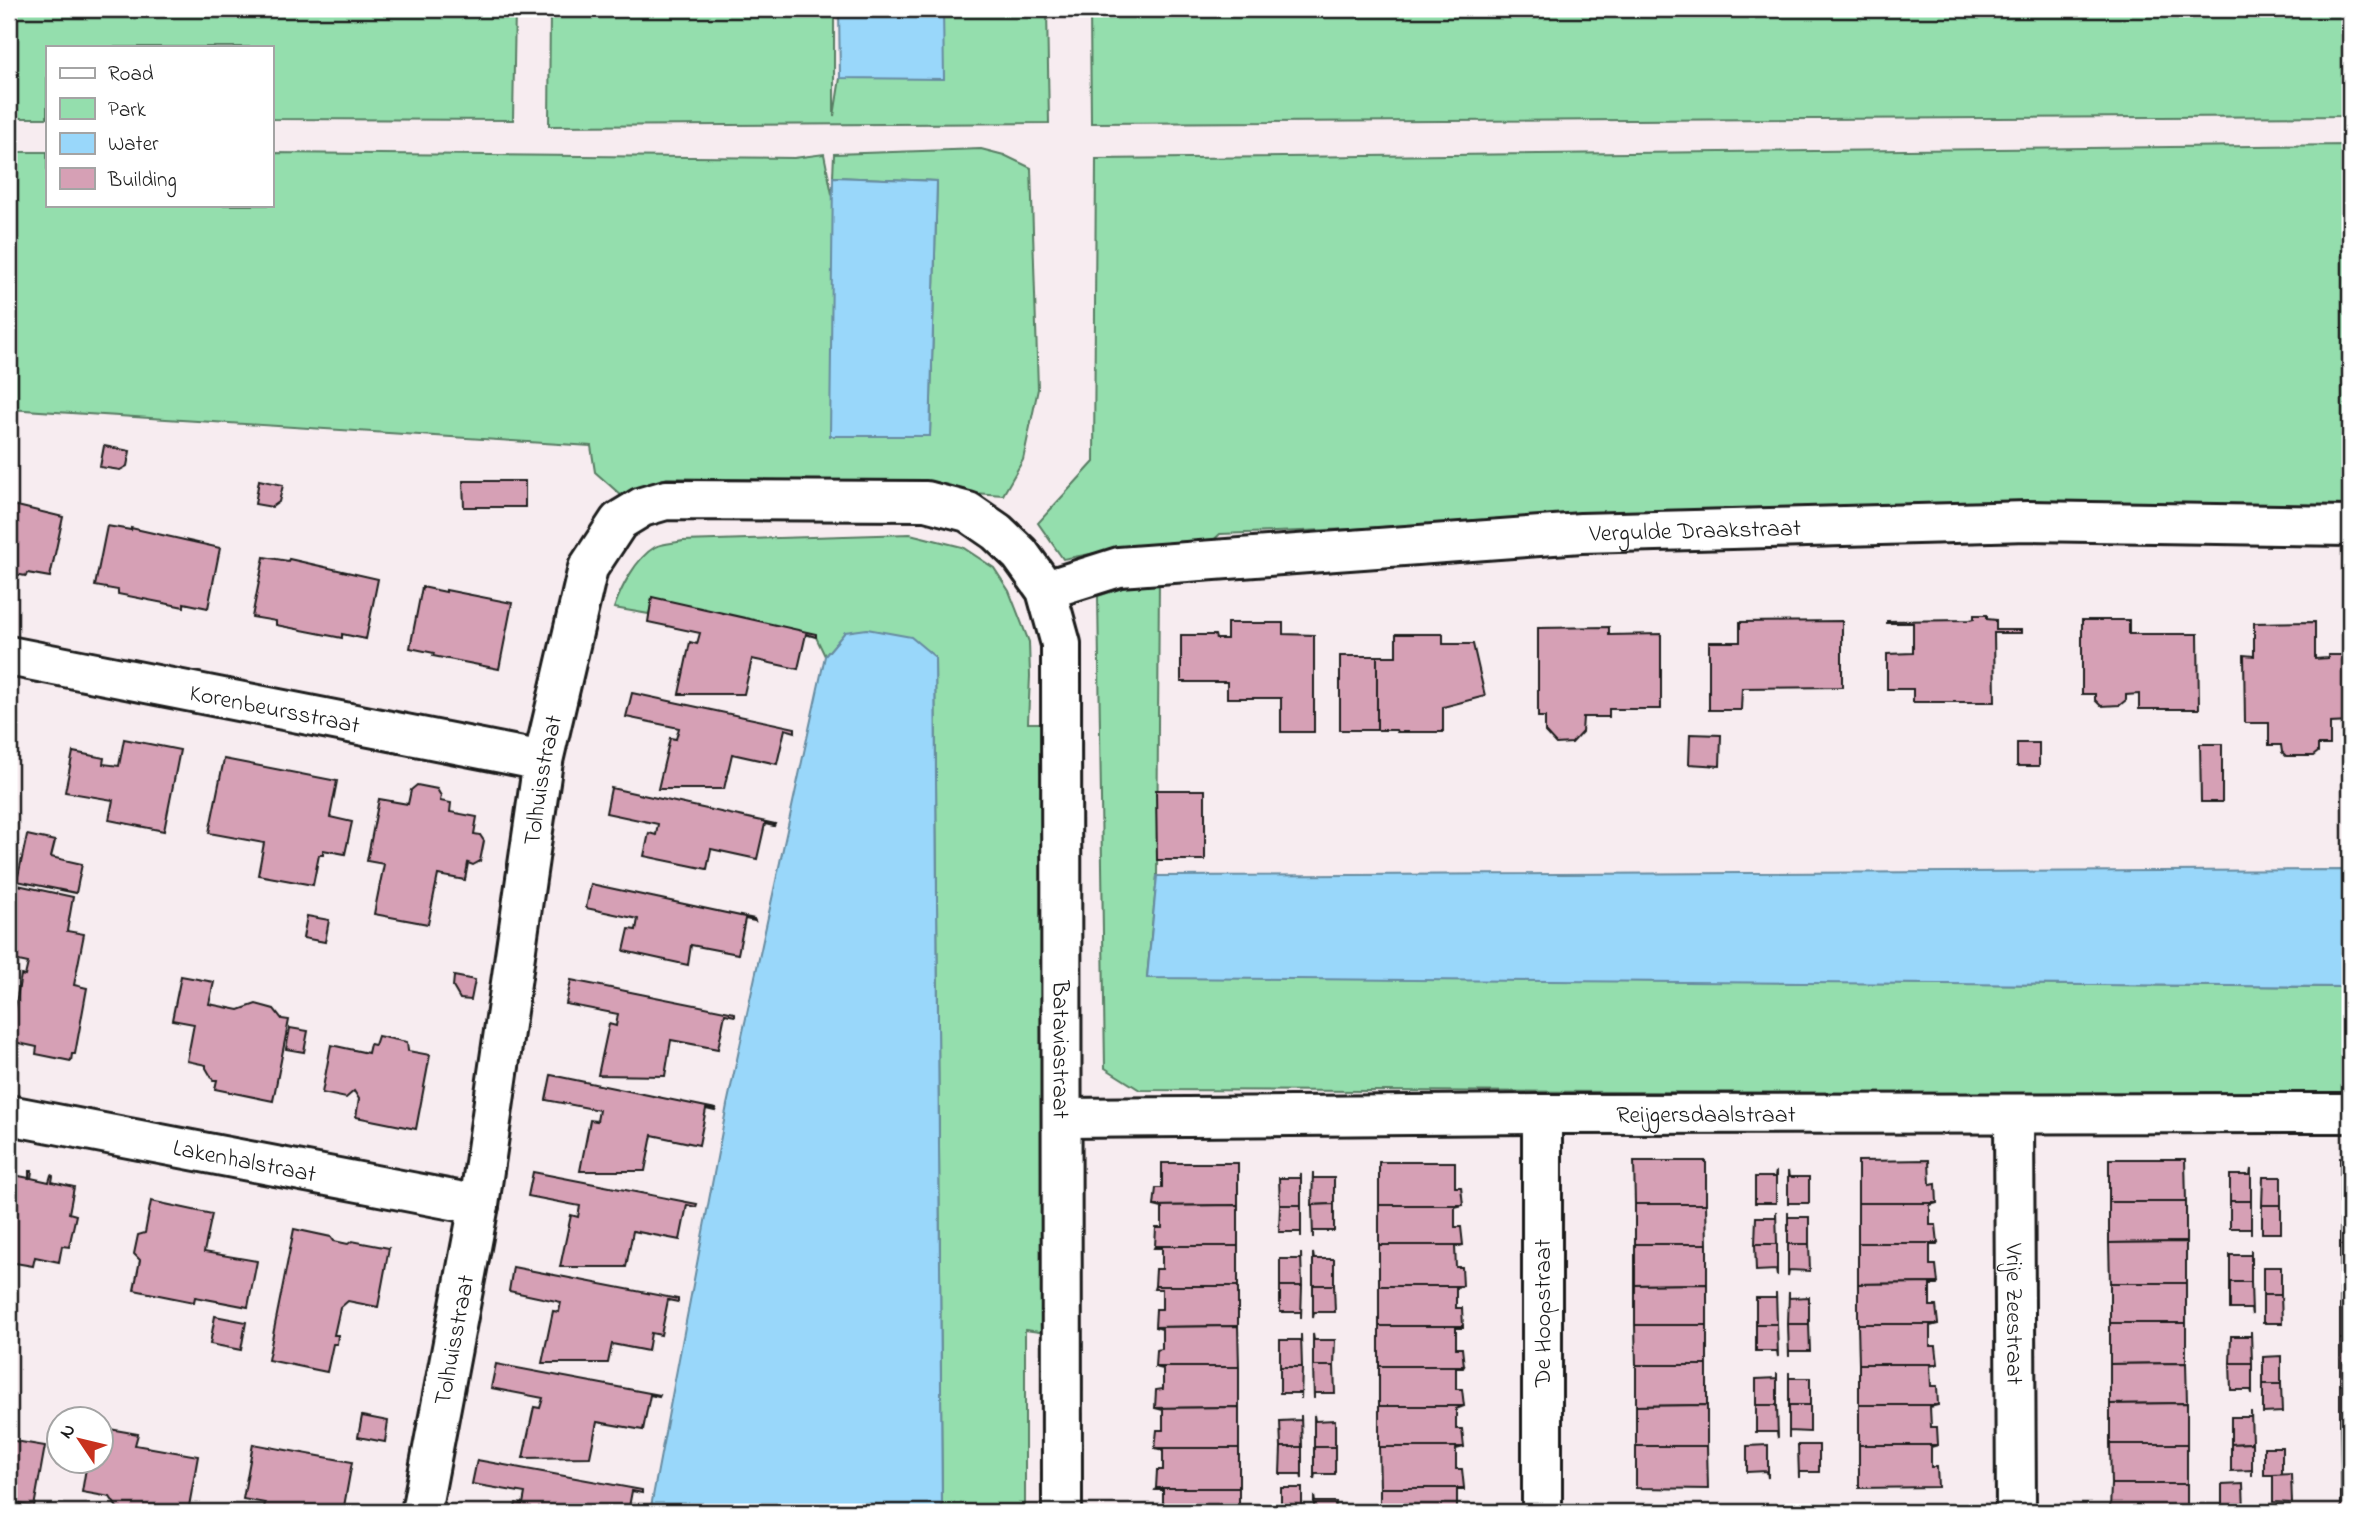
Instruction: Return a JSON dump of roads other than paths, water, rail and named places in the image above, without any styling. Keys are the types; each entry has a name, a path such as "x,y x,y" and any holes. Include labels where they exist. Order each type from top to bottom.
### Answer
{"street":[{"name":"Tolhuisstraat","path":"421,1512 479,1205 542,761 587,568 619,522 642,507 666,500 926,500 968,512 997,532 1020,554 1046,590"},
{"name":"Vergulde Draakstraat","path":"1046,590 1119,567 1581,533 2028,521 2350,526"},
{"name":"Bataviastraat","path":"1046,590 1061,644 1062,1512"},
{"name":"Korenbeursstraat","path":"9,656 542,761"},
{"name":"Reijgersdaalstraat","path":"1062,1118 1542,1114 2350,1113"},
{"name":"De Hoopstraat","path":"1542,1114 1542,1512"},
{"name":"Vrije Zeestraat","path":"2014,1114 2016,1512"},
{"name":"Lakenhalstraat","path":"9,1115 479,1205"}],"water":[{"path":"839,9 943,9 944,79 840,78"},
{"path":"833,177 937,181 930,436 830,436"},
{"path":"867,629 911,637 935,657 942,1512 650,1512 727,1105 825,656 845,632"},
{"path":"2350,870 2350,987 1147,978 1157,876"}]}
